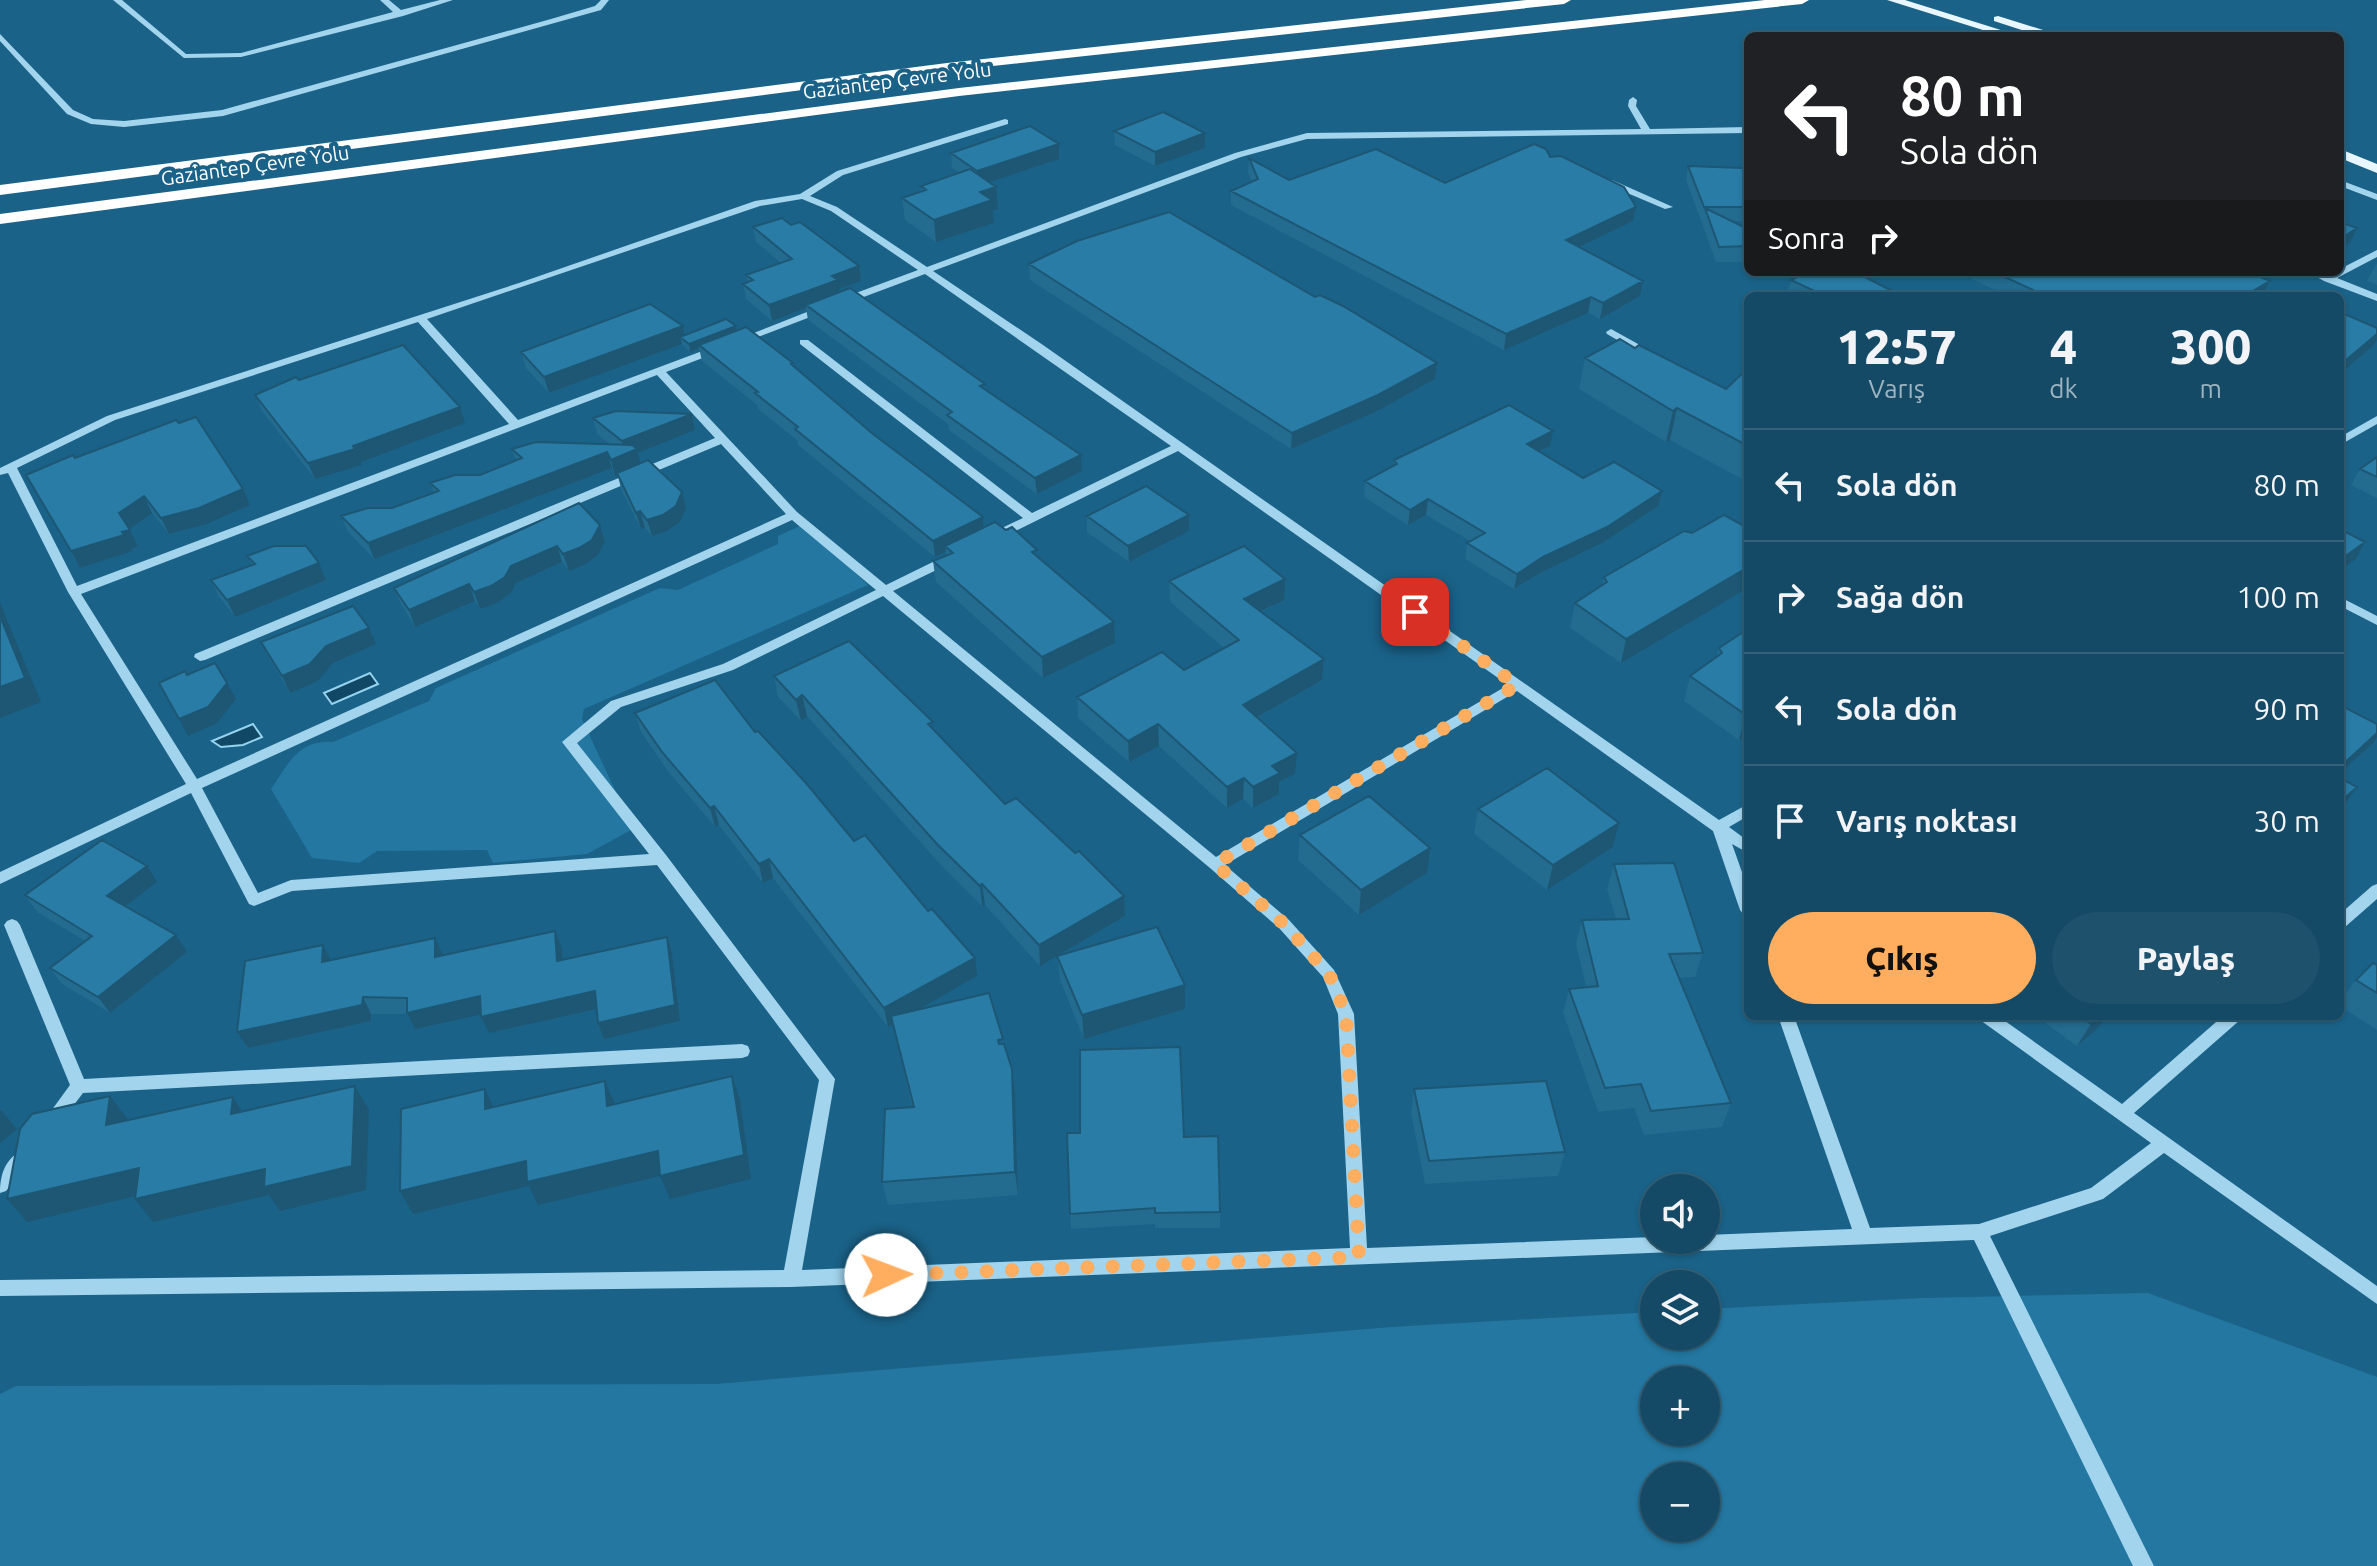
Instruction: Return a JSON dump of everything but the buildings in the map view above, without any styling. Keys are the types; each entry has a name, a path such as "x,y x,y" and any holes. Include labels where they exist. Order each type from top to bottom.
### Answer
{"highway":[{"name":"Gaziantep Çevre Yolu","path":"0,190 947,67 1564,0"},
{"name":"Gaziantep Çevre Yolu","path":"0,219 975,90 1802,0"}],"main road":[{"path":"1893,0 2001,32"},
{"path":"1934,0 2039,32"},
{"path":"2344,141 2377,154"},
{"path":"2344,155 2377,169"}],"street":[{"path":"117,0 184,56 241,55 449,0"},
{"path":"384,0 400,14"},
{"path":"0,36 70,112 91,121 124,124 223,113 583,13 598,8 605,0"},
{"path":"1633,100 1632,106 1647,131"},
{"path":"661,859 291,886 254,900 194,786 74,592 5,469 111,418 420,318 758,203 803,196 840,173 1005,122"},
{"path":"74,592 926,269 1238,155 1307,136 1744,130"},
{"path":"1604,179 1668,207"},
{"path":"2344,185 2377,197"},
{"path":"803,196 834,209 926,269 1744,845"},
{"path":"2344,271 2377,253"},
{"path":"2322,276 2377,298"},
{"path":"2328,279 2334,276"},
{"path":"420,318 516,425"},
{"path":"1611,332 1662,361"},
{"path":"804,342 1030,517"},
{"path":"659,371 793,515 1215,864 1284,924 1329,974 1346,1014 1359,1257"},
{"path":"2344,440 2377,419"},
{"path":"200,657 720,440"},
{"path":"978,544 1179,446"},
{"path":"0,878 194,786 793,515"},
{"path":"791,1279 827,1079 569,742 616,704 728,667 966,551"},
{"path":"2344,603 2377,621"},
{"path":"1215,864 1517,685"},
{"path":"1719,827 1744,811"},
{"path":"1719,827 1744,899"},
{"path":"2344,919 2377,890"},
{"path":"12,925 79,1086"},
{"path":"1787,1020 1864,1237"},
{"path":"1992,1020 2377,1296"},
{"path":"2123,1113 2229,1020"},
{"path":"0,1186 79,1086 742,1051"},
{"path":"0,1288 791,1279 1979,1232 2097,1194 2165,1142"},
{"path":"1979,1232 2144,1566"}],"shaded area":[{"path":"804,524 868,585 584,709 582,719 633,829 587,854 493,863 487,850 377,851 359,863 312,858 271,789 296,755 311,745 333,742 429,701 436,688 660,588 678,590 778,544 778,536"},
{"path":"370,673 378,684 332,704 324,693"},
{"path":"253,724 262,737 243,745 221,747 212,741"},
{"path":"2148,1293 2377,1377 2377,1566 0,1566 0,1394 16,1386 716,1384 1391,1327 1640,1313 1640,1350 1720,1350 1720,1308 1923,1298"}],"route":[{"path":"886,1275 1359,1257 1346,1014 1329,974 1284,924 1215,864 1517,685 1415,612"}]}
